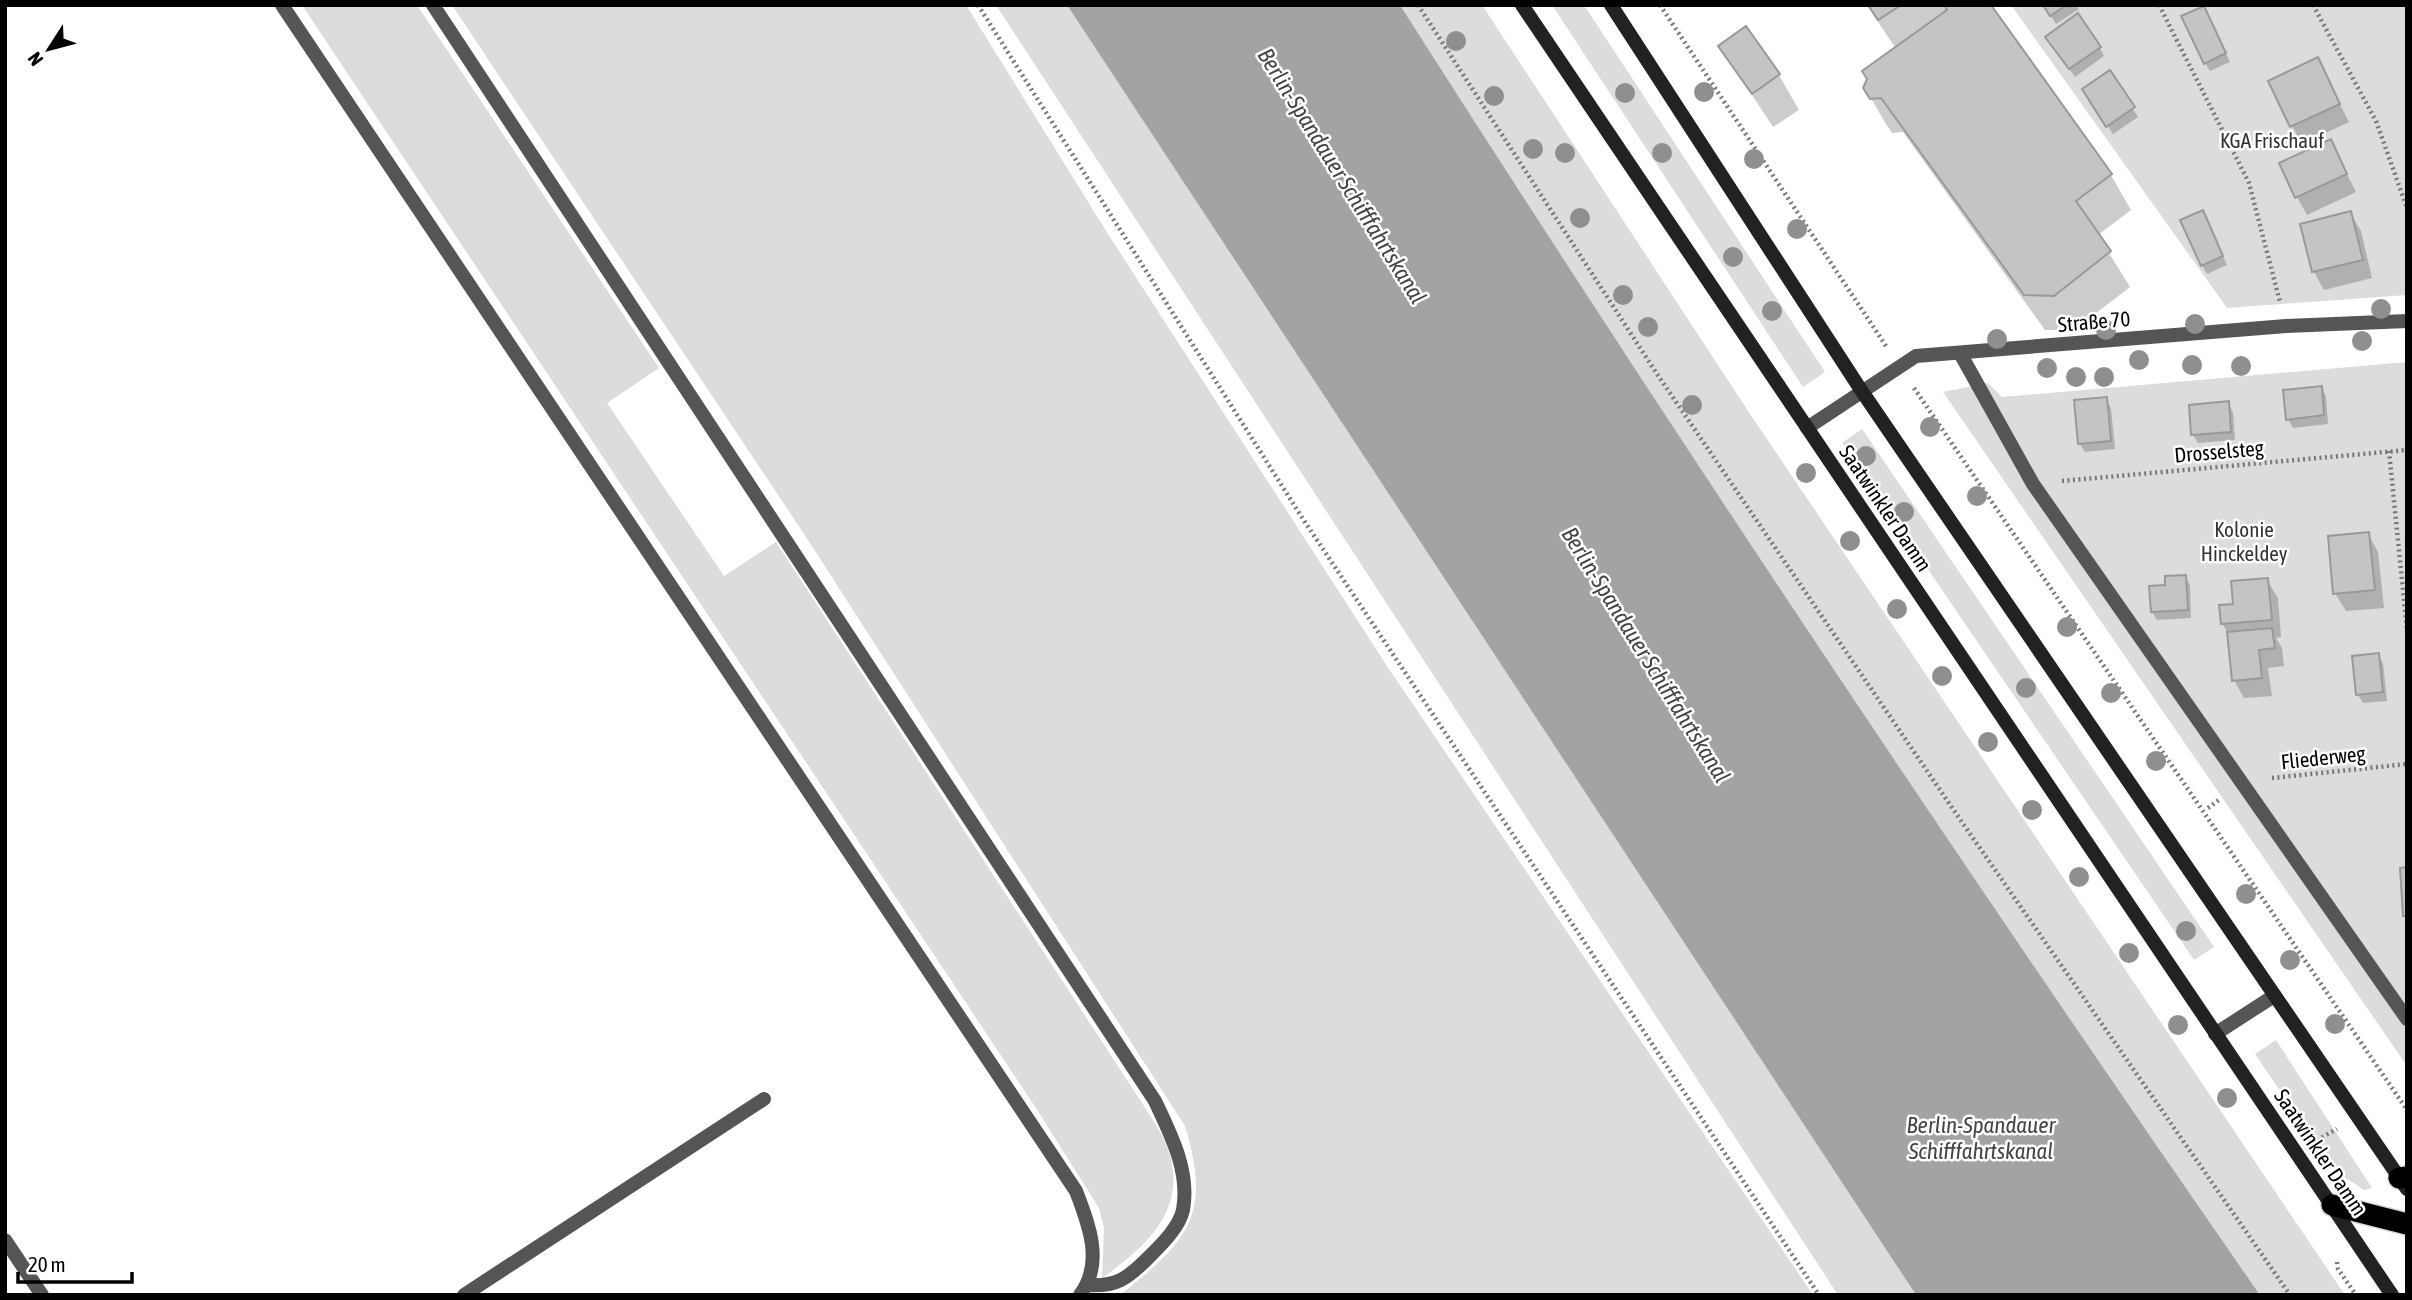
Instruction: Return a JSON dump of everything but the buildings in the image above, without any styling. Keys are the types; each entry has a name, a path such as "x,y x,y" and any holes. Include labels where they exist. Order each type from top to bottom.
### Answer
{"highway":[{"path":"2332,1205 2407,1224"}],"main road":[{"name":"Saatwinkler Damm","path":"1522,5 2392,1295"},
{"path":"1611,5 1861,390 2361,1125 2404,1181"}],"lane":[{"path":"282,5 1076,1191 1090,1227 1093,1258 1083,1290 1111,1287 1136,1270 1164,1241 1183,1212 1178,1149 1155,1101 433,5"},
{"name":"Straße 70","path":"1807,428 1916,355 2286,326 2407,321"},
{"path":"1960,353 1975,385 2033,484 2407,1018"},
{"path":"2215,1034 2274,996"},
{"path":"464,1295 764,1099"},
{"path":"5,1240 42,1295"}],"path":[{"path":"978,5 1301,516 1819,1295"},
{"path":"1418,5 1657,374 1957,815 2290,1295"},
{"path":"1660,5 1899,366 2352,1034 2407,1110"},
{"path":"2159,5 2249,183 2286,326"},
{"path":"2313,5 2376,121 2407,208"},
{"name":"Drosselsteg","path":"2033,484 2407,450"},
{"path":"2389,451 2407,630"},
{"name":"Fliederweg","path":"2242,782 2407,764"},
{"path":"2297,1154 2335,1129 2361,1125"},
{"path":"2338,1269 2356,1295"}],"green space":[{"path":"302,5 417,5 659,368 607,403 724,576 776,542 1154,1121 1166,1143 1173,1170 1173,1190 1168,1208 1148,1239 1102,1278 1104,1228 1099,1208 1036,1108"},
{"path":"452,5 966,5 1108,234 1387,666 1813,1295 1120,1295 1163,1258 1178,1241 1188,1223 1194,1204 1196,1182 1185,1126 808,540"},
{"path":"996,5 1067,5 1916,1295 1838,1295"},
{"path":"1400,5 1482,5 1754,420 2345,1295 2260,1295 1824,654 1610,331"},
{"path":"1552,5 1584,5 1825,372 1803,387"},
{"name":"KGA Frischauf","path":"2011,5 2407,5 2407,295 2227,308"},
{"name":"Kolonie Hinckeldey","path":"2407,362 2407,1066 1943,392 1988,383 2002,397"},
{"path":"1862,429 2214,947 2194,960 1842,443"},
{"path":"2276,1040 2372,1188 2364,1190 2334,1170 2255,1054"}],"water":[{"name":"Berlin-Spandauer Schifffahrtskanal","path":"1067,5 1400,5 1610,331 1824,654 2260,1295 1916,1295"}]}
